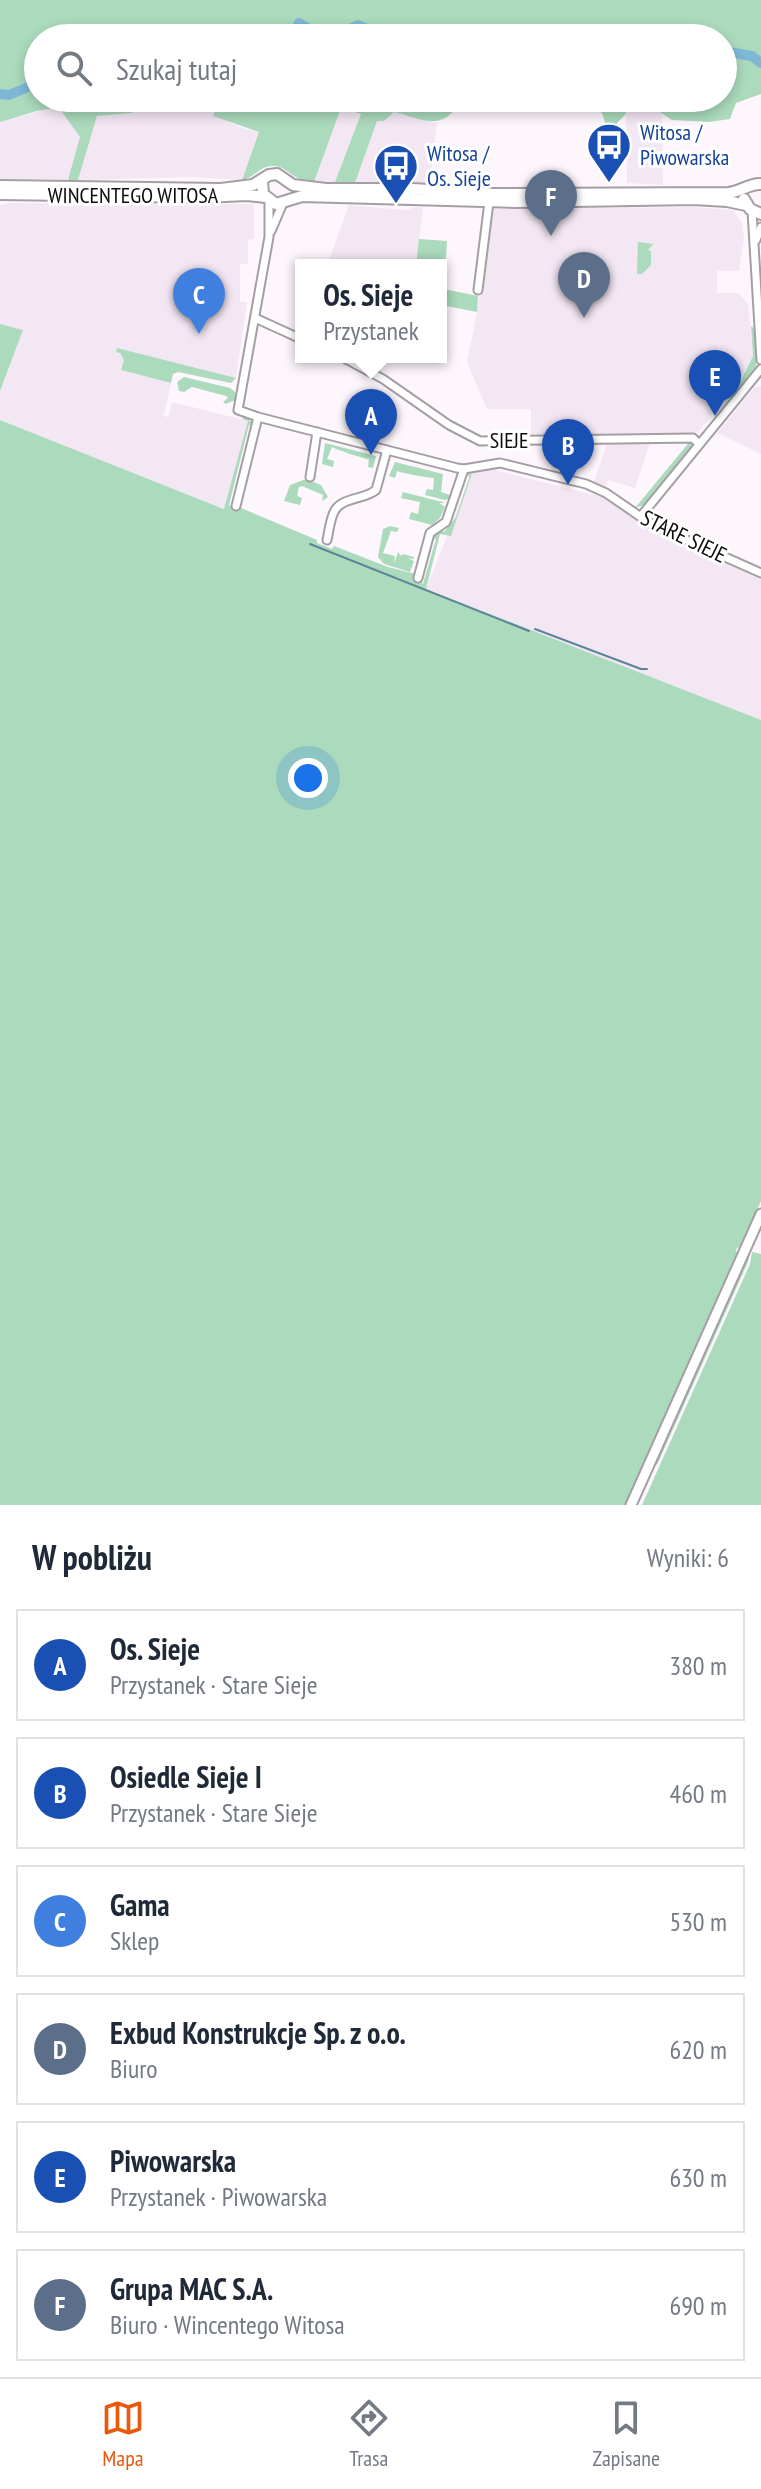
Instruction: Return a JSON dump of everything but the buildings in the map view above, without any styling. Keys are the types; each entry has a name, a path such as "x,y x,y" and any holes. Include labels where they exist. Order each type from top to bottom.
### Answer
{"main road":[{"path":"753,210 727,201 693,199 489,202 425,197 302,196 286,201 268,199 262,192 262,181 269,175 277,174 288,182 319,189 493,194 728,193 761,184"},
{"name":"WINCENTEGO WITOSA","path":"0,186 221,189 250,186 262,181"},
{"path":"286,201 291,188 288,182"},
{"path":"745,189 753,210"},
{"name":"WINCENTEGO WITOSA","path":"0,194 247,195 268,199"}],"street":[{"path":"268,199 269,237 255,318 295,336"},
{"path":"269,237 286,201"},
{"path":"478,290 489,202"},
{"path":"753,210 761,360"},
{"path":"756,240 761,227"},
{"name":"STARE SIEJE","path":"255,318 238,410 464,469 500,463 586,484 606,493 651,524 761,573"},
{"name":"SIEJE","path":"353,363 383,379 449,425 480,441 693,438 699,444"},
{"path":"641,516 761,369"},
{"path":"236,506 258,417"},
{"path":"310,477 317,432"},
{"path":"327,540 339,505 368,496 376,490 387,450"},
{"path":"418,578 430,533 446,522 464,469"},
{"path":"631,1505 761,1214"}],"shaded area":[{"path":"37,112 62,112 80,137 68,180 0,179 0,122"},
{"path":"215,112 214,115 242,128 259,132 242,180 191,177 78,180 97,116"},
{"path":"340,112 361,114 335,182 314,182"},
{"path":"394,112 437,123 430,183 355,183 377,121 384,121"},
{"path":"626,112 659,112 662,114 663,185 627,183"},
{"path":"254,204 254,239 248,240 248,264 240,264 240,302 247,302 236,378 117,349 124,360 121,370 171,383 164,416 168,417 172,402 248,421 225,509 0,420 0,391 23,330 0,324 0,205"},
{"path":"349,205 404,210 423,206 417,259 329,259"},
{"path":"693,207 733,210 742,223 744,239 739,271 717,271 717,293 738,293 748,303 753,356 738,387 693,437 651,440 635,488 608,480 605,488 593,484 608,441 531,441 531,409 487,409 467,362 477,312 490,209"},
{"path":"761,386 761,454 717,433 755,387"},
{"path":"491,469 606,498 650,527 761,576 761,720 426,589 472,473"}],"green space":[{"path":"0,0 761,0 761,94 737,103 737,24 24,24 24,112 34,112 0,122"},
{"path":"62,112 132,112 97,116 78,180 68,180 80,137"},
{"path":"215,112 340,112 314,182 275,166 263,168 242,180 259,132 213,116"},
{"path":"354,112 394,112 384,121 377,121 355,183 335,182 361,114"},
{"path":"394,112 452,112 436,121"},
{"path":"599,112 626,114 608,132"},
{"path":"659,112 733,112 730,119 709,122 672,120"},
{"path":"419,239 447,241 446,259 417,259"},
{"path":"638,242 653,244 648,250 651,251 651,265 642,274 637,274"},
{"path":"447,290 478,296 477,312 447,306"},
{"path":"0,324 23,330 0,391"},
{"path":"751,326 756,330 758,358 755,369 703,428 738,387 753,356"},
{"path":"117,348 236,378 231,383 178,372 173,374 171,383 121,370 124,360 116,352"},
{"path":"184,377 230,388 235,392 235,400 226,404 223,402 228,398 226,396 192,387 184,392 179,391 177,382"},
{"path":"245,417 254,424 249,425 229,505 237,511 241,508 332,549 334,546 388,567 416,574 423,584 436,539 432,537 441,529 444,532 456,517 468,474 472,473 451,536 440,534 426,589 761,720 761,1201 742,1245 736,1249 727,1283 628,1505 0,1505 0,420 224,509 248,421 242,419"},
{"path":"691,440 690,449 646,504 635,508"},
{"path":"325,443 376,456 373,468 368,467 369,459 332,447 327,459 334,461 333,467 322,464"},
{"path":"395,462 443,474 441,492 450,495 450,498 445,500 425,495 427,489 433,490 434,478 397,471 395,478 389,476"},
{"path":"306,479 321,485 328,497 322,501 323,495 302,486 297,496 302,498 300,505 284,501 290,485"},
{"path":"403,492 446,503 439,503 445,507 440,518 432,525 409,519 411,512 418,514 420,502 401,498"},
{"path":"390,526 399,528 397,532 391,531 383,553 395,556 394,564 398,552 401,556 414,557 408,558 414,561 410,572 384,564 378,557 383,529"},
{"path":"752,1252 761,1254 761,1505 642,1505 750,1264"},
{"path":"750,1253 657,1465 654,1463 731,1287"}],"waterway":[{"path":"737,53 752,56 761,63"},
{"path":"0,94 9,95 24,89"},
{"path":"310,544 529,631"},
{"path":"535,629 647,669"}],"place":[{"name":"Witosa / Piwowarska","path":"609,184"},
{"name":"Witosa / Os. Sieje","path":"396,205"},
{"name":"Grupa MAC S.A.","path":"551,236"},
{"name":"Exbud Konstrukcje Sp. z o.o.","path":"584,318"},
{"name":"Gama","path":"199,334"},
{"name":"Piwowarska","path":"715,416"},
{"name":"Os. Sieje","path":"371,455"},
{"name":"Osiedle Sieje I","path":"568,485"}]}
